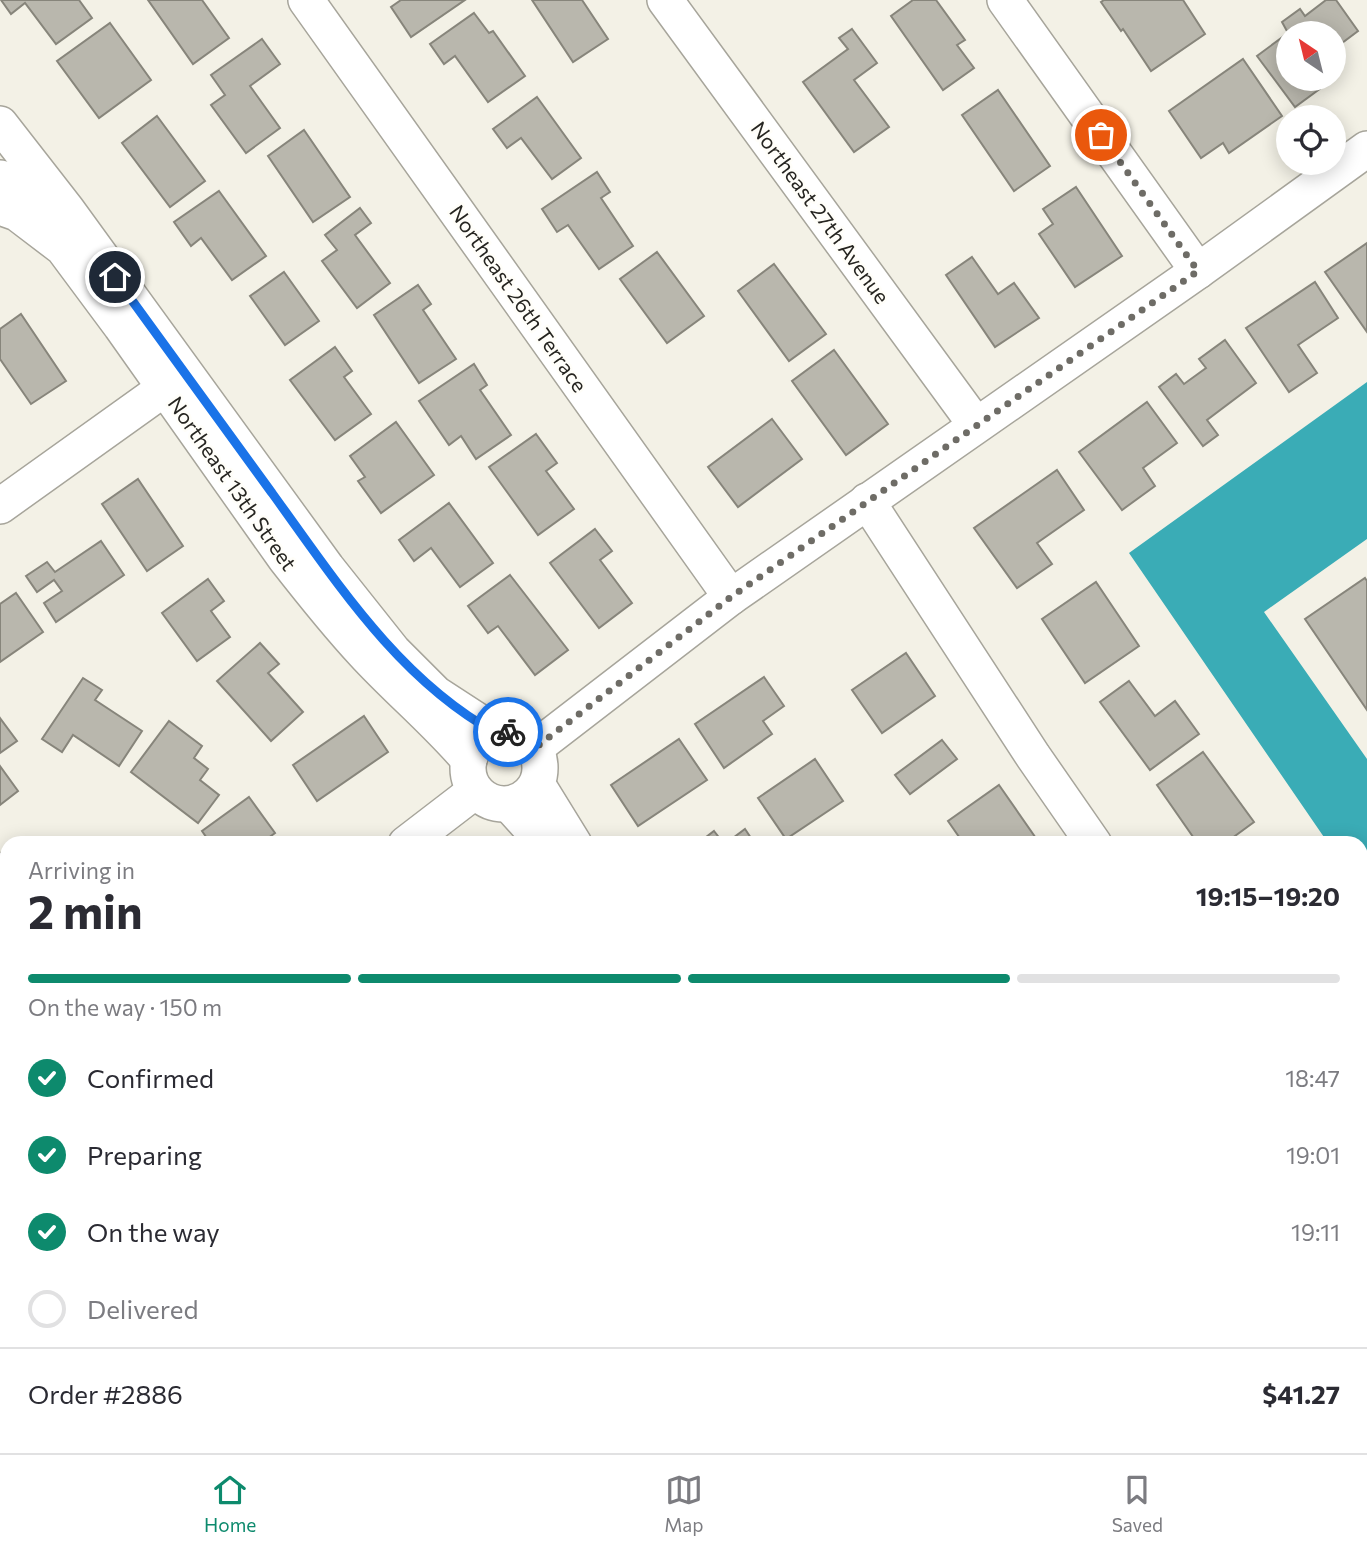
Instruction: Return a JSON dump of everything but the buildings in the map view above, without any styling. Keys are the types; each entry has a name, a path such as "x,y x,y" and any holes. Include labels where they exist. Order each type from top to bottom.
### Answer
{"street":[{"name":"Northeast 26th Terrace","path":"306,0 731,597"},
{"name":"Northeast 27th Avenue","path":"665,0 976,425"},
{"path":"1005,0 1198,271"},
{"path":"0,124 67,210 327,568 393,651 436,694 496,733"},
{"path":"535,748 731,597 1198,271 1367,149"},
{"path":"0,178 13,180 42,193 67,210"},
{"name":"Northeast 13th Street","path":"0,207 17,213 64,248 285,558 365,654 443,729 472,775"},
{"path":"0,506 165,388"},
{"path":"867,501 1033,756 1088,836"},
{"path":"496,733 515,733 526,738 535,748 541,773 530,794 509,804 496,804 485,800 472,775 471,753 479,741 496,733"},
{"path":"414,836 472,775"},
{"path":"537,784 569,836"},
{"path":"509,804 538,836"}],"water":[{"path":"1367,382 1367,539 1264,612 1367,759 1367,836 1323,836 1129,553"}],"way so far":[{"path":"508,732 526,738 535,748 731,597 1198,271 1101,135"}],"route":[{"path":"115,277 327,568 393,651 436,694 496,733 508,732"}]}
